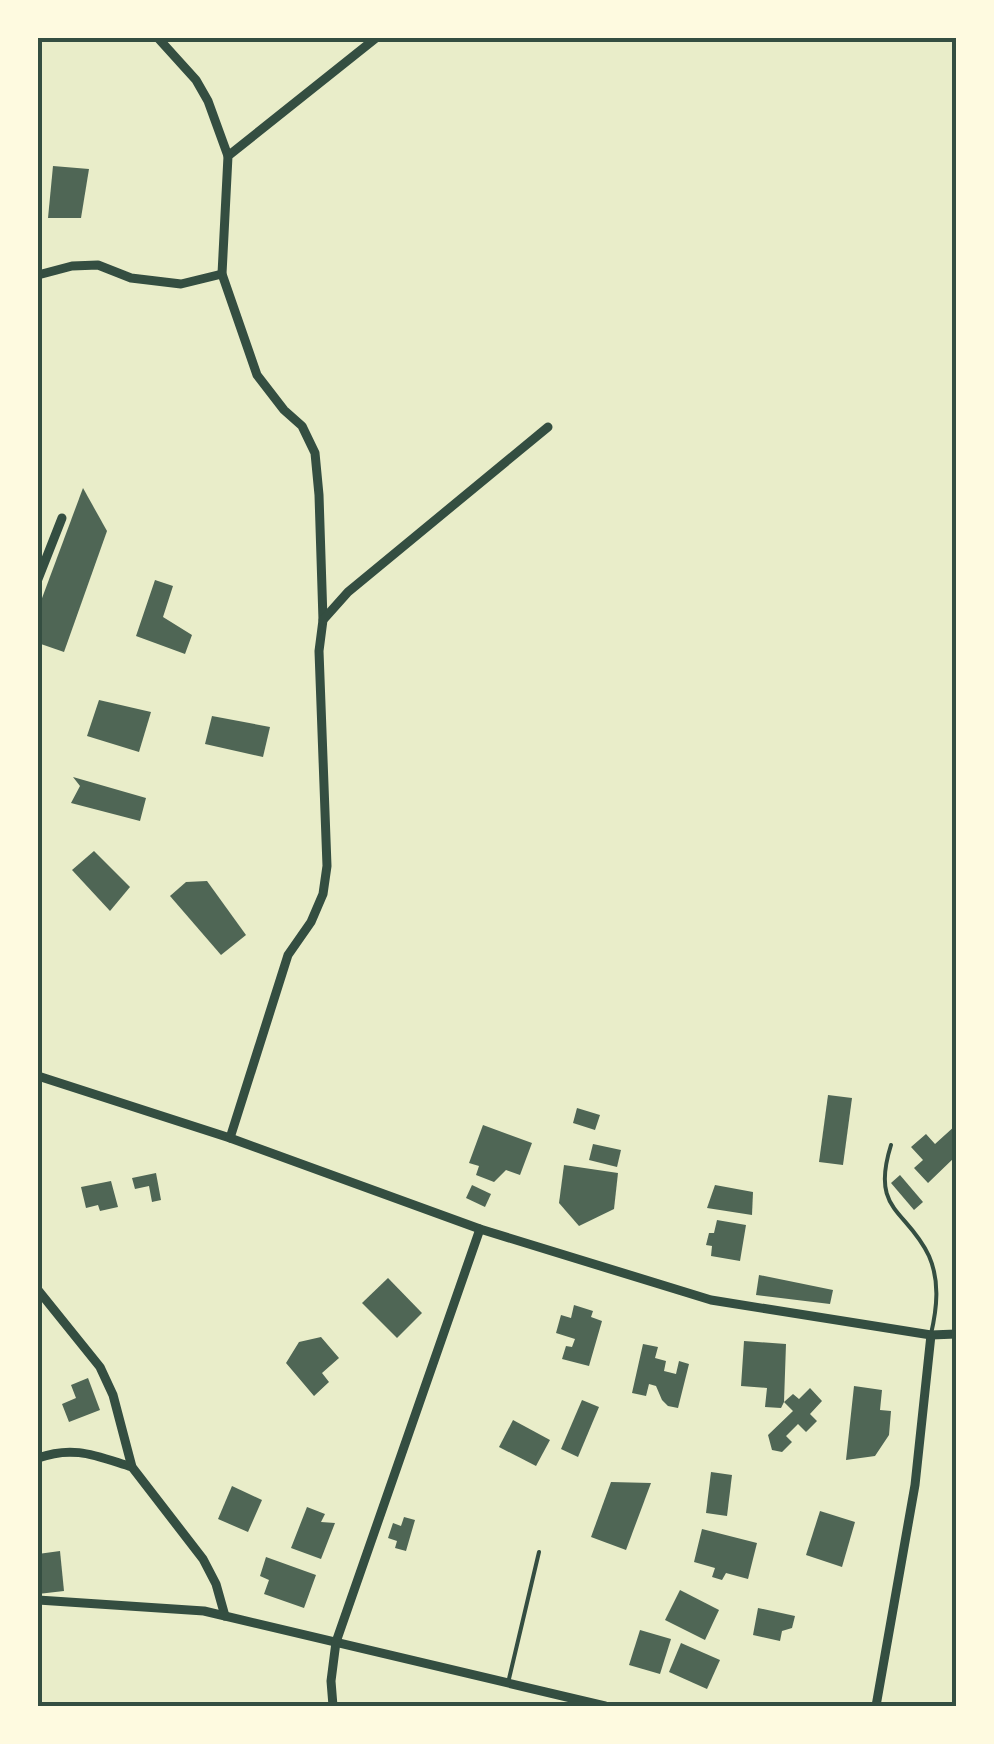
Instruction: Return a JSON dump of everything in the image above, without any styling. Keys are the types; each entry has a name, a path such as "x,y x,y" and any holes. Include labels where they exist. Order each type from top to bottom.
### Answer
{"street":[{"path":"158,38 196,80 228,156 222,274 257,374 284,410 302,426 315,453 323,620 319,651 327,866 323,894 311,922 288,956 230,1138"},
{"path":"228,156 376,38"},
{"path":"38,275 72,266 98,265 131,278 181,284 222,274"},
{"path":"323,620 348,592 548,427"},
{"path":"38,578 62,518"},
{"path":"38,1076 230,1138 480,1229 711,1300 931,1335 956,1334"},
{"path":"332,1706 336,1642 480,1229"},
{"path":"38,1290 100,1367 113,1394 132,1467 203,1559 216,1584 225,1616"},
{"path":"876,1706 914,1485 931,1335"},
{"path":"38,1458 59,1450 85,1452 132,1467"},
{"path":"38,1600 204,1611 605,1706"}],"lane":[{"path":"891,1145 884,1175 891,1205 928,1253 934,1274 938,1307 931,1335"},
{"path":"508,1683 539,1552"}],"building":[{"path":"53,166 89,169 81,218 48,218"},
{"path":"83,488 107,531 64,652 38,643 38,609"},
{"path":"155,580 173,586 163,617 192,635 185,654 136,636"},
{"path":"99,700 151,712 139,752 87,736"},
{"path":"212,716 270,727 263,757 205,744"},
{"path":"73,777 146,798 140,821 71,803 80,786"},
{"path":"94,851 130,887 110,911 72,870"},
{"path":"207,881 246,935 221,955 170,896 186,882"},
{"path":"828,1095 852,1098 843,1165 819,1162"},
{"path":"577,1108 600,1115 595,1130 573,1123"},
{"path":"483,1125 532,1143 520,1175 506,1170 494,1182 476,1175 479,1166 469,1163"},
{"path":"956,1125 956,1156 928,1183 914,1168 923,1160 911,1147 926,1134 935,1144"},
{"path":"593,1144 621,1150 617,1167 589,1160"},
{"path":"564,1165 618,1173 614,1209 579,1226 559,1203"},
{"path":"156,1173 161,1200 152,1202 149,1186 135,1189 132,1178"},
{"path":"900,1175 923,1202 914,1210 891,1183"},
{"path":"111,1181 118,1207 100,1211 98,1205 86,1208 81,1187"},
{"path":"472,1185 491,1194 485,1207 466,1198"},
{"path":"715,1185 753,1192 752,1215 707,1208"},
{"path":"717,1220 746,1225 740,1261 711,1256 712,1246 706,1245"},
{"path":"759,1275 833,1290 830,1304 756,1295"},
{"path":"388,1278 422,1313 397,1338 362,1303"},
{"path":"574,1305 593,1311 591,1317 602,1321 589,1366 562,1359 566,1346 572,1347 575,1339 556,1333 561,1315 571,1318"},
{"path":"321,1337 339,1358 322,1373 329,1382 314,1396 286,1363 299,1342"},
{"path":"744,1341 786,1344 781,1408 765,1407 767,1388 741,1386"},
{"path":"643,1344 658,1347 655,1358 666,1361 664,1371 676,1374 679,1361 689,1364 678,1408 662,1400 656,1386 649,1384 646,1396 632,1393"},
{"path":"88,1378 100,1410 69,1422 62,1404 76,1398 71,1385"},
{"path":"854,1386 882,1390 880,1410 891,1411 889,1435 875,1456 846,1460"},
{"path":"810,1388 822,1401 810,1414 817,1421 806,1432 798,1424 786,1436 792,1442 782,1452 772,1450 768,1435 793,1411 784,1402 793,1394 799,1399"},
{"path":"582,1400 599,1407 578,1457 561,1449"},
{"path":"513,1420 550,1440 536,1466 499,1447"},
{"path":"711,1472 732,1475 727,1516 706,1513"},
{"path":"611,1482 651,1483 626,1550 591,1537"},
{"path":"232,1486 262,1500 248,1532 218,1519"},
{"path":"307,1507 325,1514 321,1522 335,1523 321,1559 291,1548"},
{"path":"820,1511 855,1522 842,1567 806,1555"},
{"path":"404,1517 415,1520 406,1551 395,1548 397,1541 388,1538 393,1523 401,1526"},
{"path":"702,1529 757,1543 748,1579 726,1573 722,1580 712,1577 715,1568 694,1562"},
{"path":"60,1551 64,1591 38,1594 38,1554"},
{"path":"266,1557 316,1575 304,1608 264,1594 269,1580 260,1576"},
{"path":"680,1590 719,1610 705,1640 665,1620"},
{"path":"758,1608 795,1616 792,1628 782,1631 780,1641 753,1635"},
{"path":"640,1630 671,1639 660,1674 629,1665"},
{"path":"681,1643 720,1660 707,1689 669,1672"}]}
